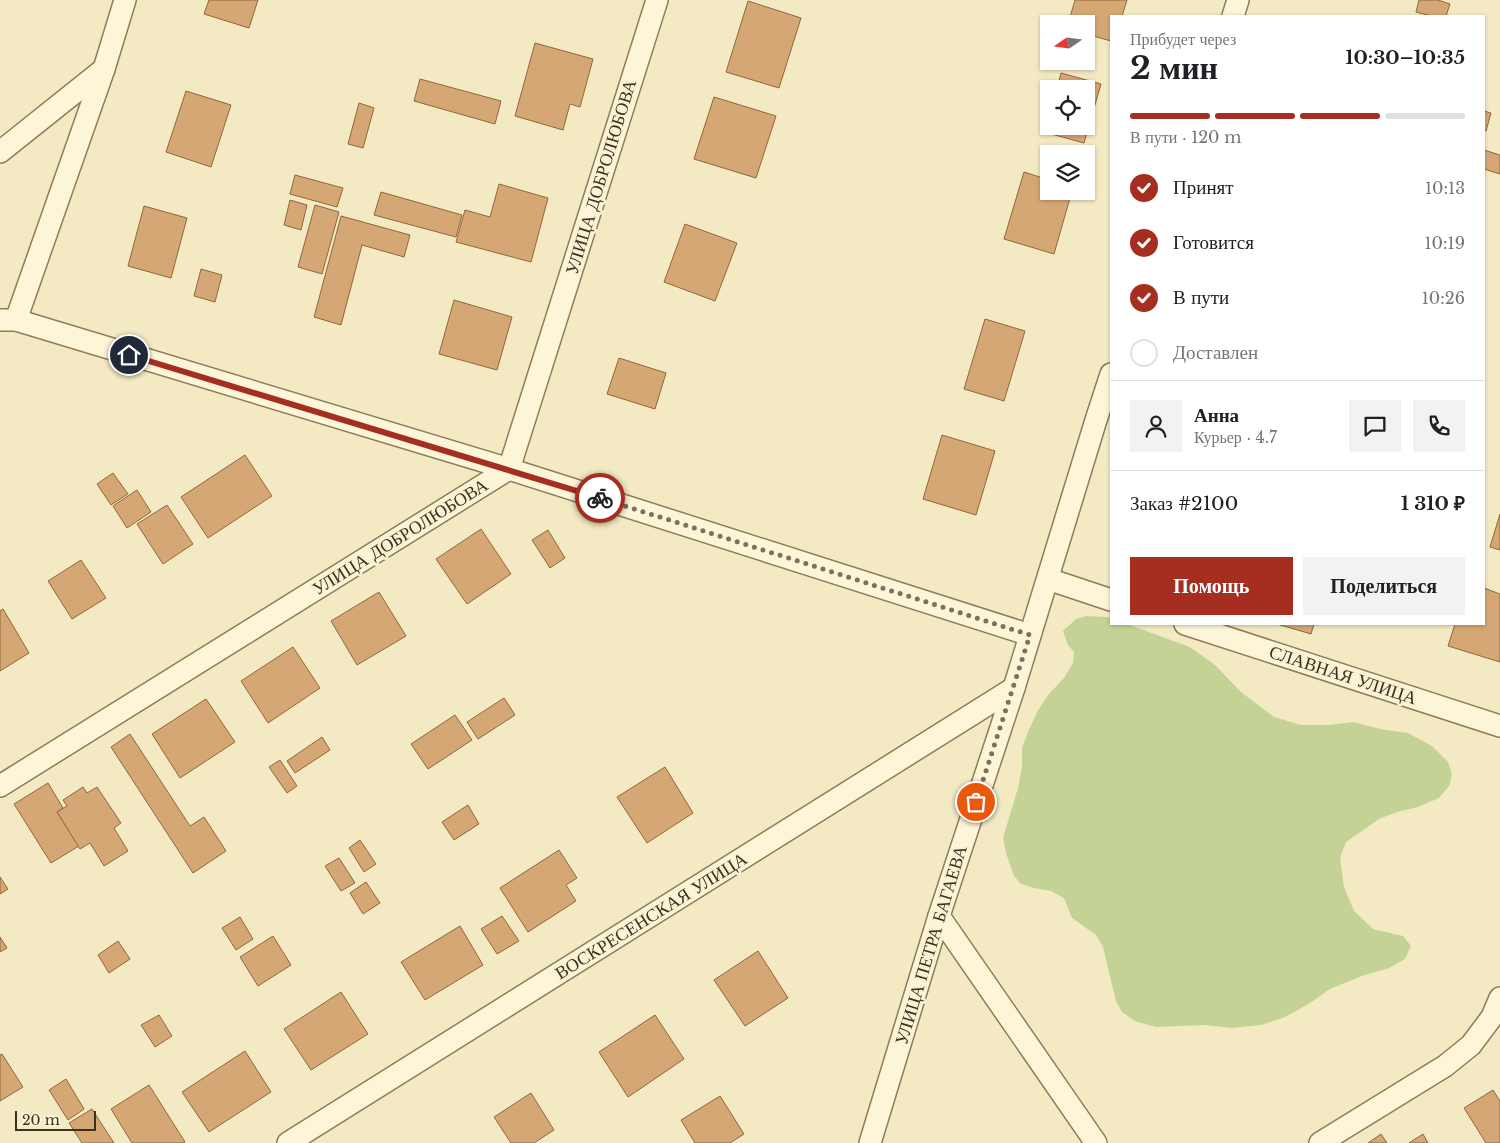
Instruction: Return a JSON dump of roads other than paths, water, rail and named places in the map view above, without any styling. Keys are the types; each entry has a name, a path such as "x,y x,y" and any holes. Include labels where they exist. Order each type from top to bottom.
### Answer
{"street":[{"path":"124,0 104,68 8,320 509,469 1030,635"},
{"name":"УЛИЦА ДОБРОЛЮБОВА","path":"0,786 509,469 657,0"},
{"path":"1233,15 1238,0"},
{"path":"0,152 104,68"},
{"name":"УЛИЦА ПЕТРА БАГАЕВА","path":"870,1143 939,916 1014,688 1110,377"},
{"path":"1048,579 1110,600"},
{"name":"СЛАВНАЯ УЛИЦА","path":"1188,625 1500,726"},
{"name":"ВОСКРЕСЕНСКАЯ УЛИЦА","path":"288,1143 1014,688"},
{"path":"939,916 1096,1143"},
{"path":"1320,1143 1445,1066 1471,1045 1492,1017 1500,998"}]}
